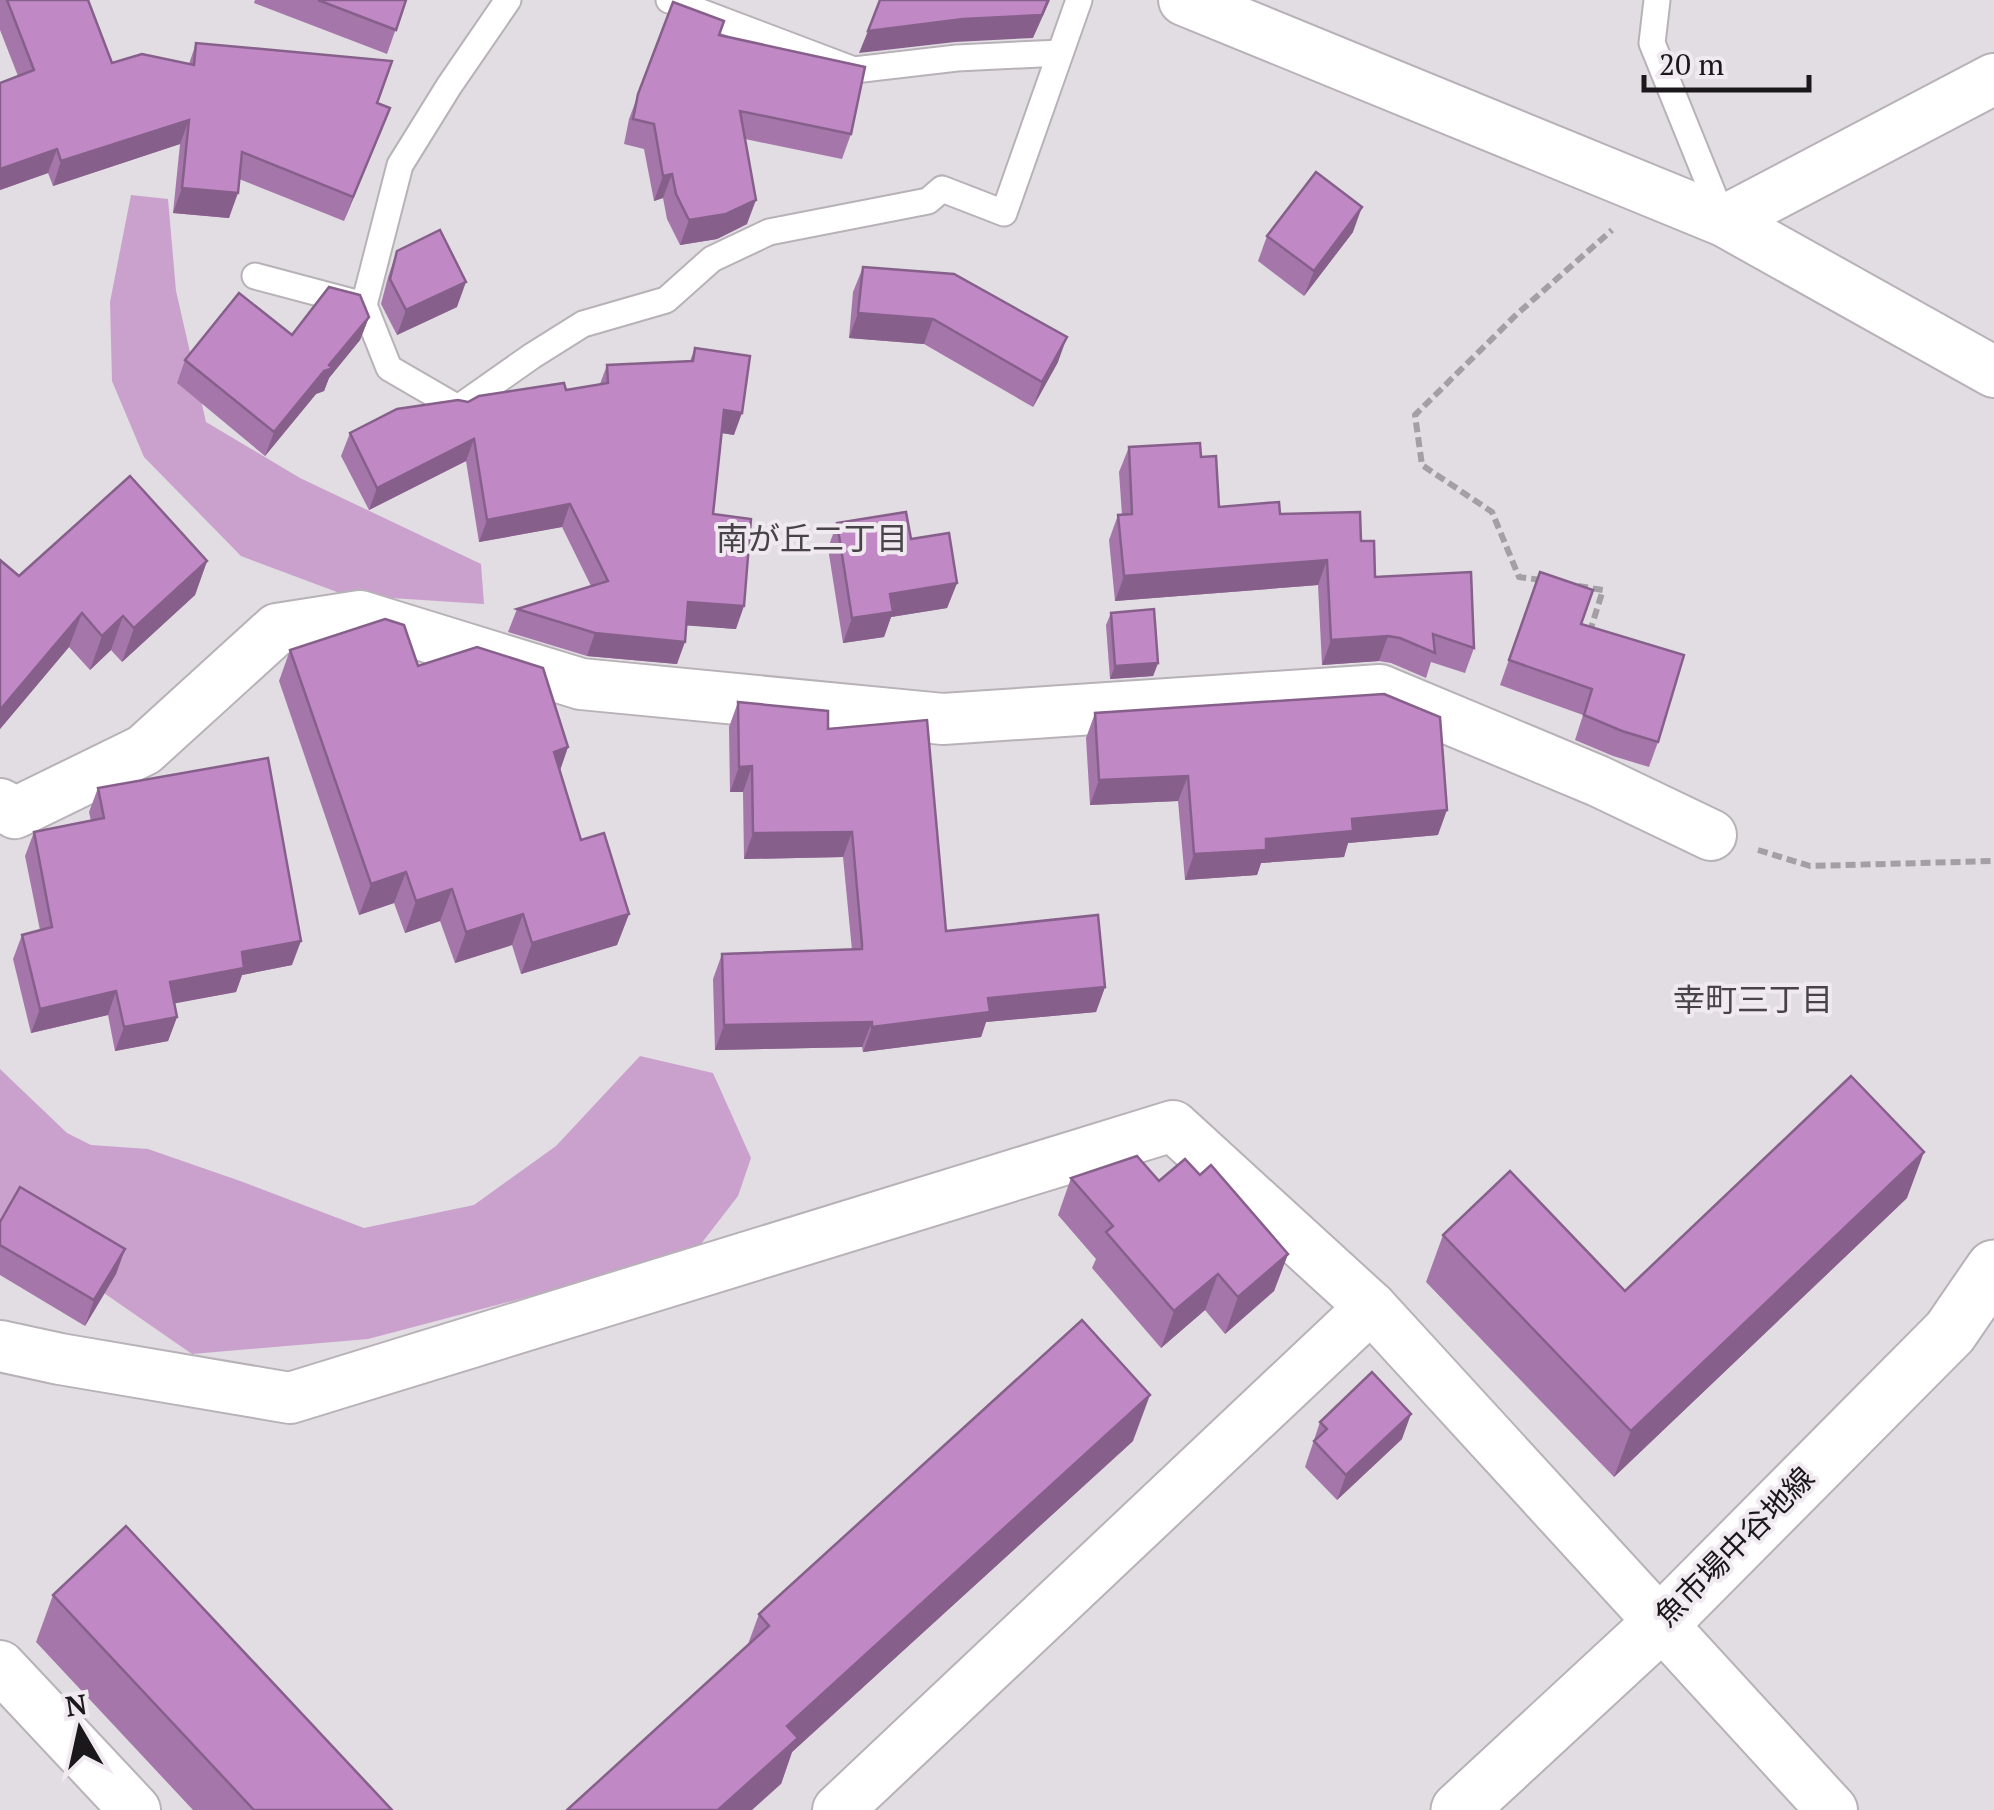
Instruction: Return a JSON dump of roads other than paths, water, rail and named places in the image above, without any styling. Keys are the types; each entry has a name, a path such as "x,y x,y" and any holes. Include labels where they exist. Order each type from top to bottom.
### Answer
{"street":[{"path":"1184,0 1724,221 1994,372"},
{"path":"1724,221 1994,79"},
{"path":"0,804 14,813 144,750 277,629 360,616 581,684 942,718 1380,690 1598,781 1711,835"},
{"path":"0,1346 290,1398 1173,1126 1371,1307 1832,1810"},
{"name":"魚市場中谷地線","path":"1459,1810 1660,1623 1950,1332 1994,1268"},
{"path":"838,1810 1371,1307"},
{"path":"0,1666 135,1810"}],"lane":[{"path":"508,0 400,165 364,305 389,368 458,408 583,324 666,300 712,259 769,232 928,201 942,189 1004,212 1078,0"},
{"path":"668,0 854,70 957,58 1060,53"},
{"path":"1657,0 1652,43 1724,221"},
{"path":"255,276 364,305"}],"district":[{"name":"南が丘二丁目","path":"812,539"},
{"name":"幸町三丁目","path":"1753,1000"}]}
